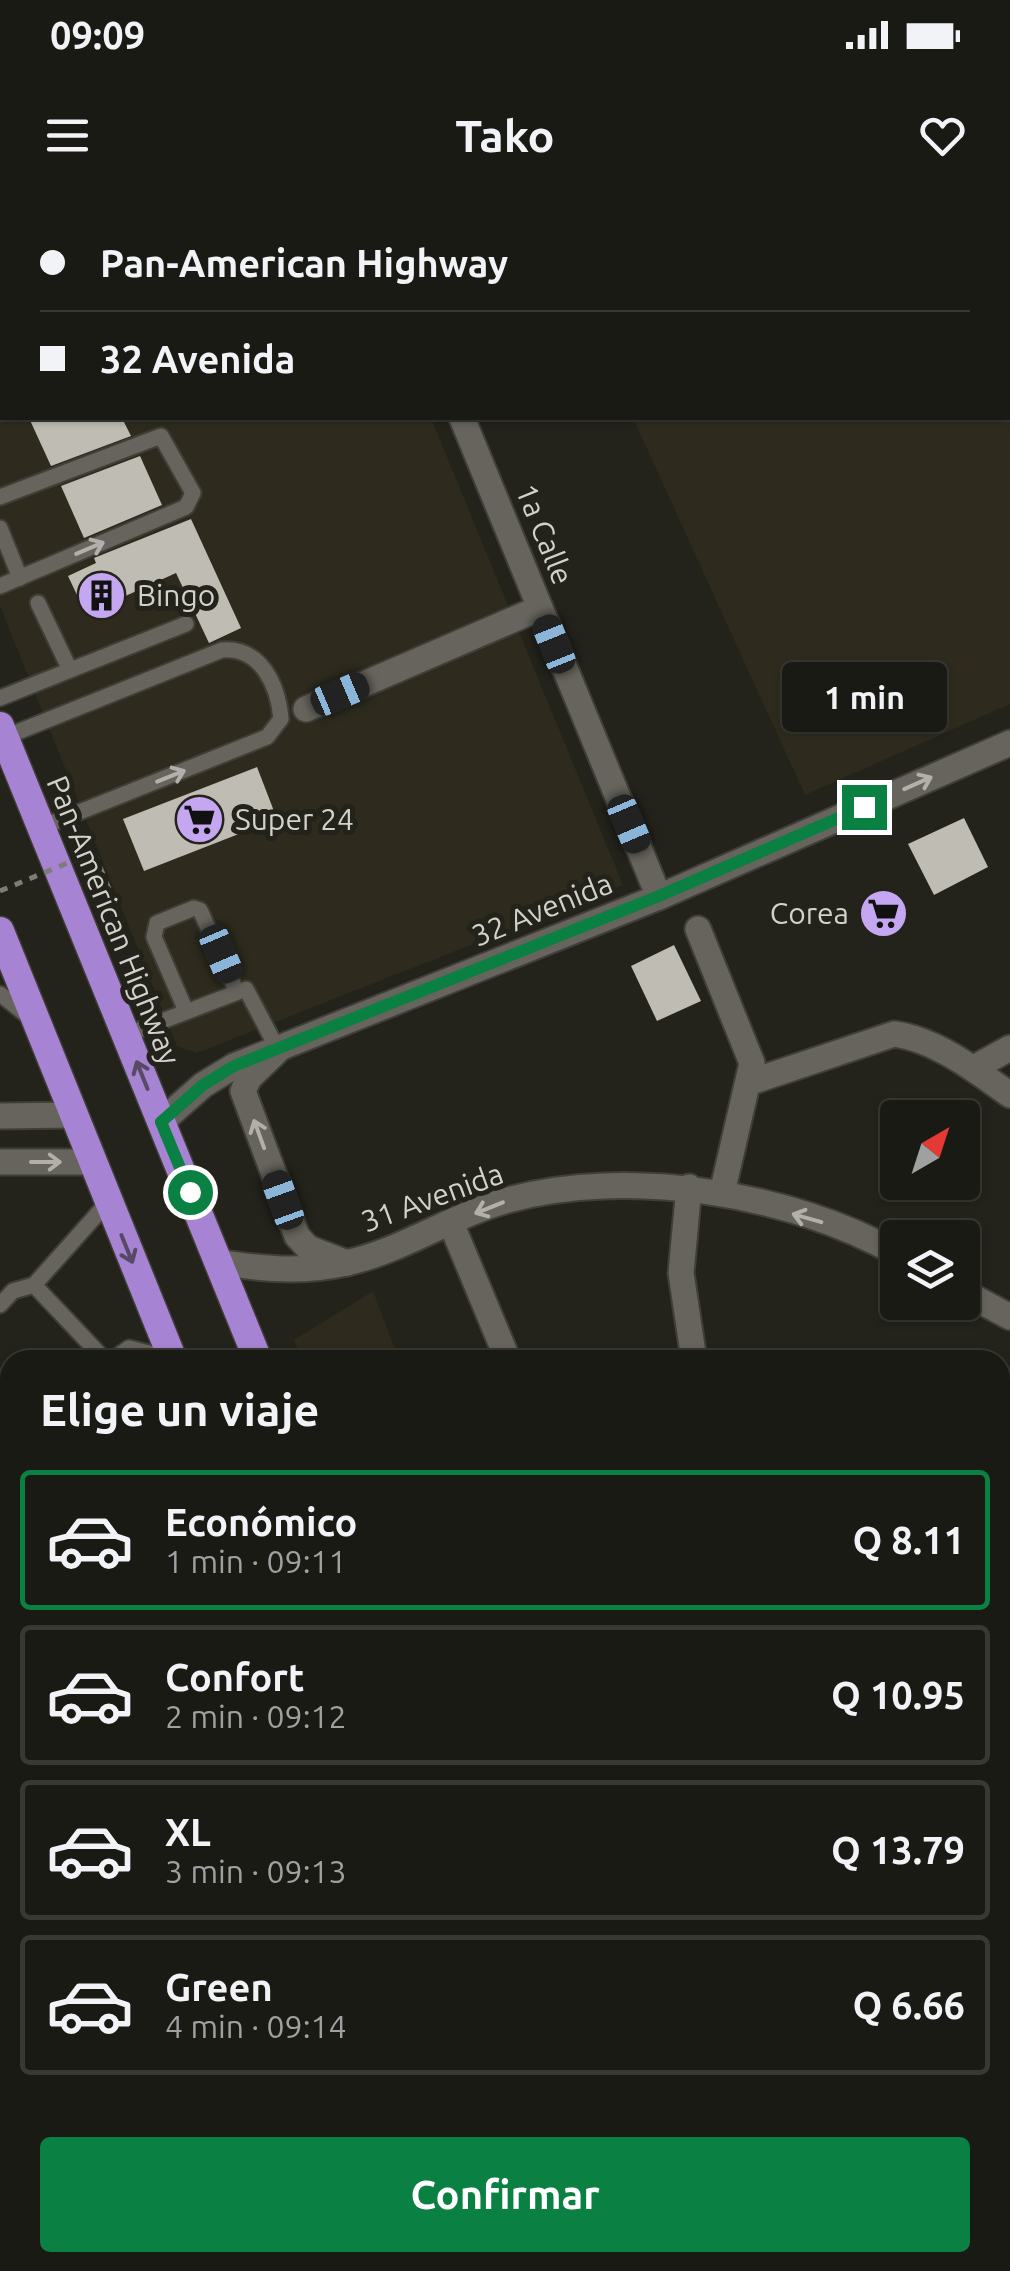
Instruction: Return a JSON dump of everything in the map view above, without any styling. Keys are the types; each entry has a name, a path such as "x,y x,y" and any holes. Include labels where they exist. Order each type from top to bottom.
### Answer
{"highway":[{"name":"Pan-American Highway","path":"2,732 254,1350"},
{"path":"0,931 168,1350"}],"street":[{"name":"1a Calle","path":"463,420 659,896"},
{"path":"306,709 540,608"},
{"name":"32 Avenida","path":"161,1122 203,1085 234,1066 659,896 1010,743"},
{"path":"698,929 752,1063 722,1193"},
{"path":"748,1082 894,1034 908,1036 974,1068 1010,1095"},
{"path":"974,1068 1010,1048"},
{"path":"278,1050 242,1091 296,1236 308,1248 347,1263"},
{"path":"0,1116 73,1115"},
{"path":"0,1162 93,1162"},
{"path":"689,1187 681,1274 692,1350"},
{"name":"31 Avenida","path":"218,1262 276,1271 347,1263 507,1200 577,1188 689,1187 722,1193 864,1235 880,1244"},
{"path":"452,1223 504,1350"},
{"path":"980,1300 1010,1318"}],"lane":[{"path":"0,496 161,436 194,493 186,507 0,586"},
{"path":"0,528 20,578"},
{"path":"38,603 70,670"},
{"path":"0,698 186,624"},
{"path":"2,732 222,650 239,649 263,666 280,705 281,719 275,731 42,827"},
{"path":"186,1010 154,937 156,923 194,908 200,910 236,990"},
{"path":"126,1035 246,988 278,1050"},
{"path":"0,994 36,1022"},
{"path":"34,1285 108,1202"},
{"path":"0,1304 23,1285 34,1285 98,1350"}],"path":[{"path":"0,891 94,852 118,912"}],"shaded area":[{"path":"0,420 432,420 623,885 197,1053 177,1046 0,606"},
{"path":"634,420 1010,420 1010,704 805,795"},
{"path":"373,1291 395,1350 298,1350 294,1340"}],"building":[{"path":"30,420 123,420 131,436 51,466"},
{"path":"140,456 162,505 84,538 61,486"},
{"name":"Bingo","path":"191,519 241,628 209,643 176,573 86,614 68,576 96,563 94,558"},
{"name":"Super 24","path":"257,767 277,819 144,871 123,819"},
{"path":"964,818 988,867 934,895 908,844"},
{"path":"674,945 701,1001 657,1021 631,966"}],"place":[{"name":"Bingo","path":"102,595"},
{"name":"Super 24","path":"200,819"},
{"name":"Corea","path":"884,913"}],"route":[{"path":"190,1192 161,1122 203,1085 234,1066 659,896 864,807"}]}
